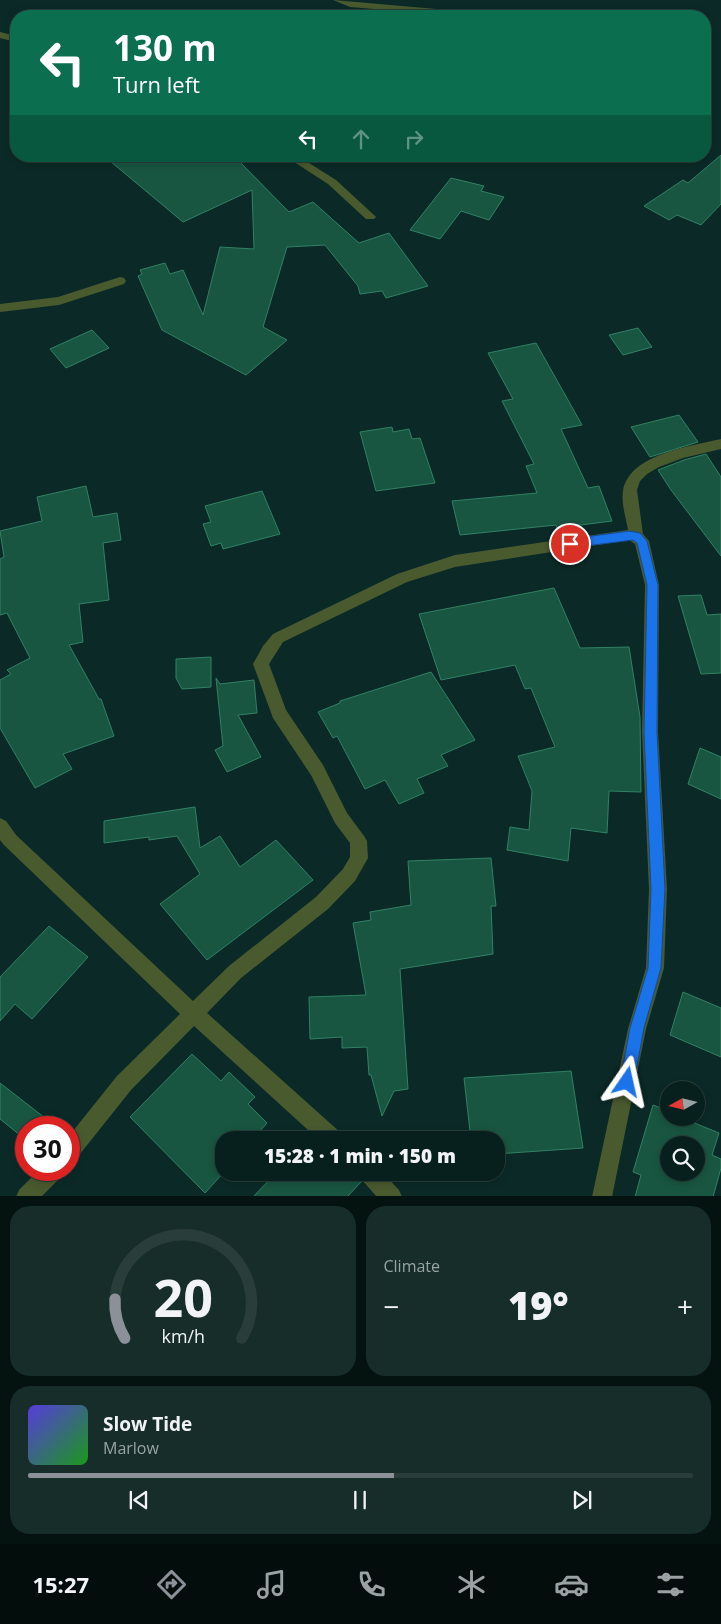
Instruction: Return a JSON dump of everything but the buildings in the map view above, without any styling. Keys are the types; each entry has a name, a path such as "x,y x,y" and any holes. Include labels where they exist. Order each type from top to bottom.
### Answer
{"street":[{"path":"338,0 350,4 415,10"},
{"path":"300,162 332,182 370,217"},
{"path":"0,308 58,301 120,281"},
{"path":"636,536 630,490 636,476 655,461 721,444"},
{"path":"80,1138 124,1083 235,972 322,903 349,875 358,858 358,841 341,818 317,770 279,713 267,682 261,664 268,650 278,638 402,578 455,561 629,535 636,536 642,541 652,585 650,732 658,889 654,968 637,1028 602,1196"},
{"path":"0,826 10,840 89,916 324,1131"},
{"path":"26,1196 42,1181"},
{"path":"377,1181 392,1196"}],"route":[{"path":"570,544 629,535 636,536 642,541 652,585 653,642 650,685 650,732 658,889 654,968 637,1028 627,1082"}]}
